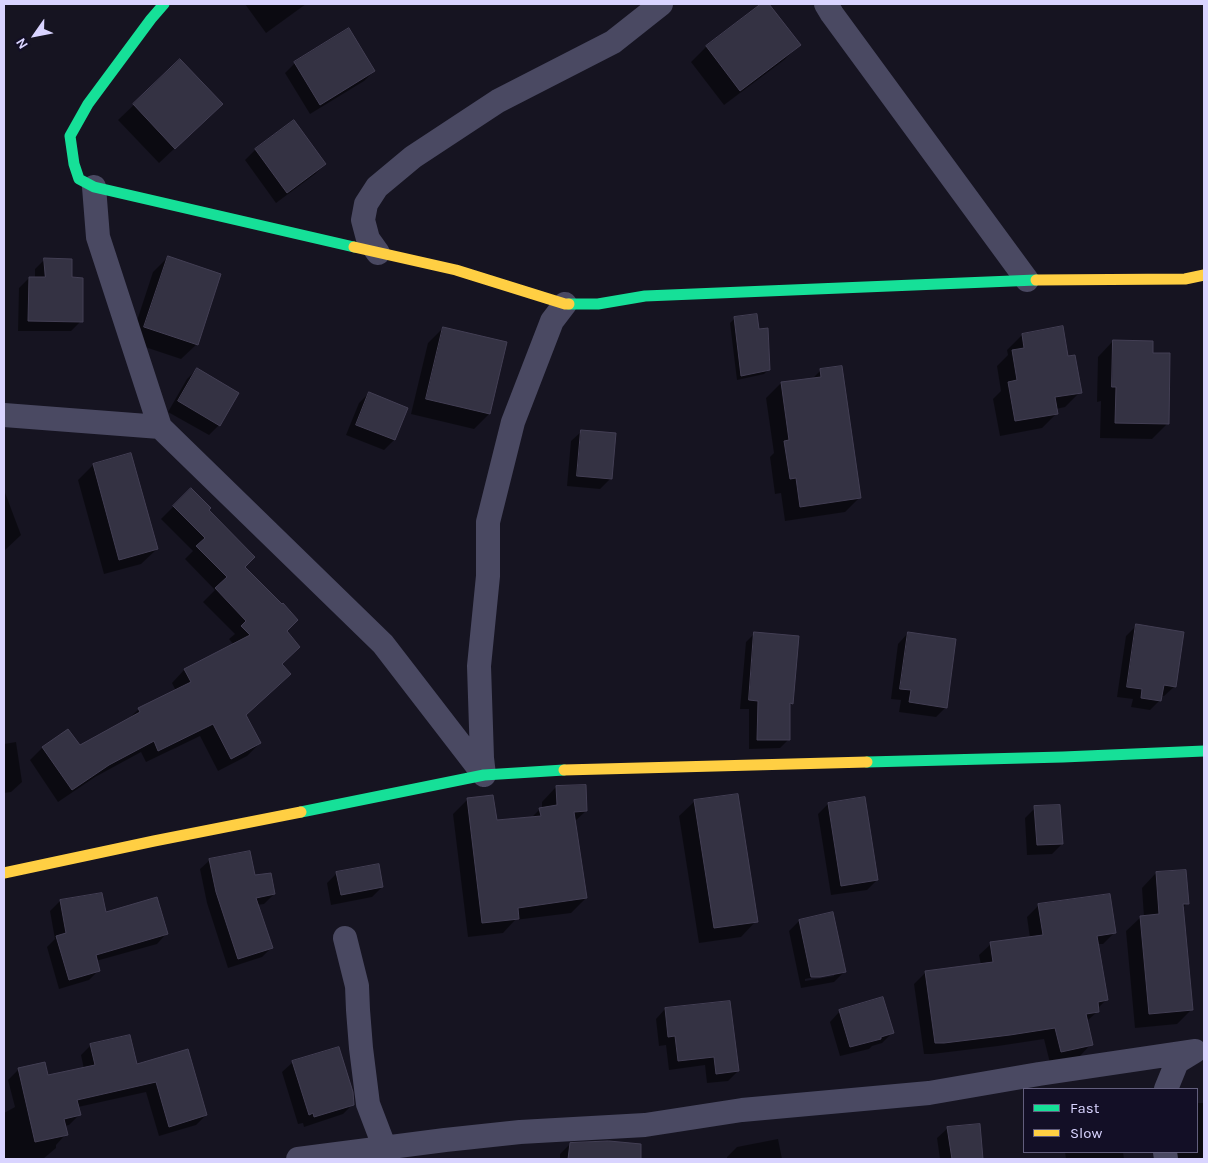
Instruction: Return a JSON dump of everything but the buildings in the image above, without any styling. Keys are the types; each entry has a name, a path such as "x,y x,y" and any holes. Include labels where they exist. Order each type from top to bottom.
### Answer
{"street":[{"path":"164,4 88,104 70,136 74,164 80,178 94,187 456,270 566,304 598,304 645,296 1027,280 1185,279 1204,275"},
{"path":"378,253 368,239 363,220 366,204 377,187 413,157 498,102 613,42 661,4"},
{"path":"826,4 1027,280"},
{"path":"94,187 98,237 160,427 383,644 484,775"},
{"path":"484,775 479,666 488,576 488,522 513,422 552,322 566,304"},
{"path":"4,414 160,427"},
{"path":"4,874 154,841 484,775 540,771 1204,755"},
{"path":"345,938 357,986 360,1038 368,1104 387,1153"},
{"path":"298,1159 387,1153 520,1132 645,1126 742,1110 929,1093 1199,1046"},
{"path":"1166,1088 1177,1062 1199,1046"}],"traffic: fast":[{"path":"164,4 88,104 70,136 74,164 79,179 94,187 354,247"},
{"path":"569,304 598,304 645,296 1036,280"},
{"path":"867,762 1204,751"},
{"path":"301,812 484,775 564,770"}],"traffic: slow":[{"path":"354,247 456,270 569,304"},
{"path":"1036,280 1185,279 1204,275"},
{"path":"564,770 867,762"},
{"path":"4,873 301,812"}]}
